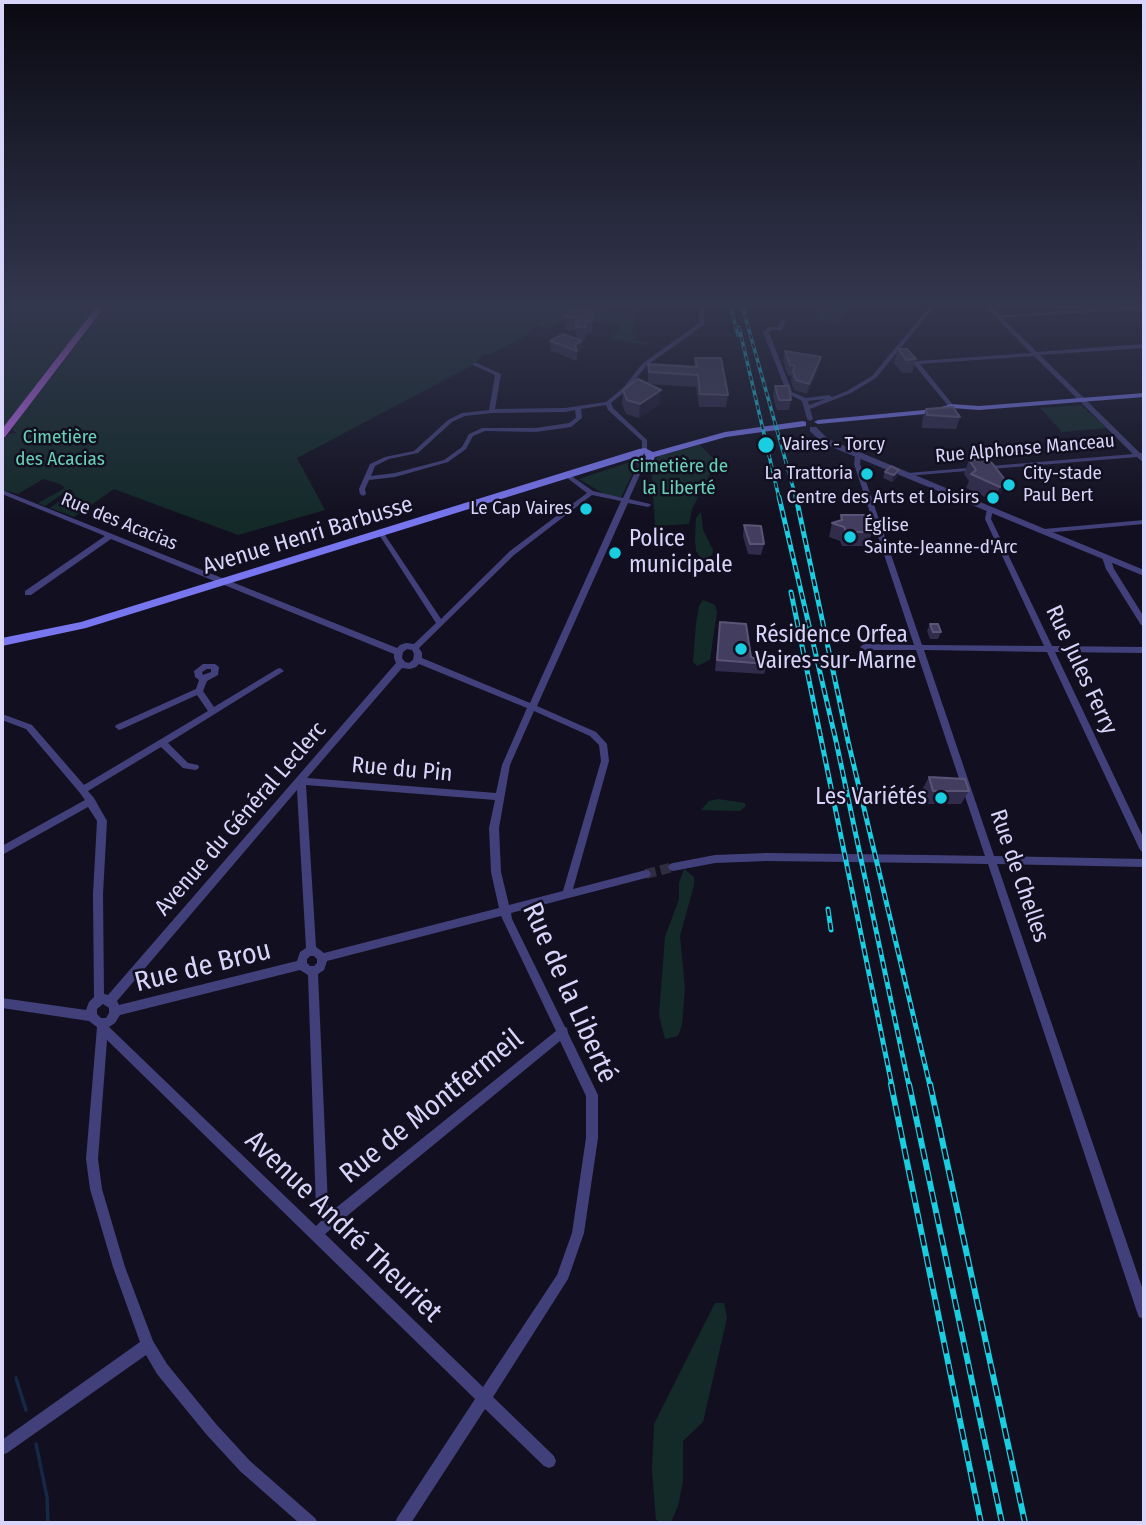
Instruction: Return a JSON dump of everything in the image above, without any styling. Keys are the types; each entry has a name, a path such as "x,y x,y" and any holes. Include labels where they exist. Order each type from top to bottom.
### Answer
{"main road":[{"path":"3,434 47,376"},
{"name":"Avenue Henri Barbusse","path":"2,642 58,632 623,458 784,426 936,411 951,406 979,408 1144,395"}],"street":[{"path":"492,411 498,376"},
{"path":"363,494 369,468 377,462 410,454 427,446 456,417 492,411 578,409 608,403 635,376"},
{"path":"784,376 791,394 805,400 834,397"},
{"path":"807,408 866,383 873,376"},
{"path":"927,376 951,406"},
{"path":"1058,376 1141,455 1144,461"},
{"path":"618,412 617,401 633,390"},
{"path":"805,400 811,424 821,439 1144,573"},
{"path":"608,403 645,441 642,456"},
{"path":"367,478 396,475 455,456 478,431 565,426 579,418 578,409"},
{"path":"410,454 421,465"},
{"name":"Rue de Chelles","path":"858,455 856,464 1144,1312"},
{"name":"Rue Alphonse Manceau","path":"908,475 1141,455"},
{"name":"Rue de la Liberté","path":"402,1523 562,1279 579,1233 592,1138 593,1104 589,1083 524,956 504,908 494,853 498,797 506,765 642,456"},
{"path":"568,476 591,493 648,505"},
{"name":"Rue des Acacias","path":"2,492 398,652"},
{"path":"567,893 606,761 605,748 593,734 532,706 418,660 401,663 397,660 398,652 415,648 512,553 591,493"},
{"name":"Rue Jules Ferry","path":"990,509 988,519 1144,848"},
{"path":"1044,531 1144,522"},
{"path":"381,533 439,622"},
{"path":"27,593 110,536"},
{"path":"1106,557 1110,569 1144,623"},
{"path":"864,646 1144,650"},
{"path":"415,648 420,652 418,660"},
{"name":"Avenue du Général Leclerc","path":"103,1025 114,1005 401,663"},
{"path":"83,790 280,671"},
{"path":"119,727 199,691 204,679"},
{"path":"199,691 212,711"},
{"path":"2,717 26,725 83,790 102,821 98,894 99,1002 90,1016"},
{"path":"162,743 186,766 195,767"},
{"path":"302,781 311,952"},
{"name":"Rue du Pin","path":"302,781 498,797"},
{"path":"2,850 91,802"},
{"path":"673,867 715,859 767,857 1144,863"},
{"path":"322,958 504,908 646,874"},
{"path":"311,952 317,952 322,958 319,967 313,970 307,971 301,965 303,957 311,952"},
{"name":"Rue de Brou","path":"99,1002 114,1005 301,965"},
{"path":"313,970 322,1208 331,1220"},
{"name":"Avenue André Theuriet","path":"2,1003 90,1016 96,1023 103,1025 549,1461"},
{"path":"103,1025 92,1159 96,1189 119,1267 148,1345 162,1369 211,1429 245,1466 310,1523"},
{"name":"Rue de Montfermeil","path":"316,1234 563,1032"},
{"path":"2,1448 148,1345"}],"green space":[{"path":"2,376 44,376 2,430"},
{"name":"Cimetière des Acacias","path":"52,376 452,376 297,458 325,510 238,535 114,489 74,517 50,508 73,491 70,489 45,506 38,503 65,488 60,484 43,479 18,494 2,490 2,441 9,434 17,433 12,430"},
{"path":"1081,405 1107,428 1062,432 1040,408"},
{"name":"Cimetière de la Liberté","path":"700,445 722,467 712,470 692,509 689,524 655,526 651,464 659,456"},
{"path":"630,462 635,468 621,498 604,494 579,479"},
{"path":"701,512 703,530 713,550 712,555 702,560 696,551 695,539 696,518"},
{"path":"703,600 715,605 717,612 710,660 697,666 693,662 696,624 699,606"},
{"path":"718,799 745,803 746,806 740,811 701,810 709,801"},
{"path":"684,869 694,877 694,885 680,936 685,988 682,1025 678,1036 665,1039 659,1015 665,937 679,899 679,883"},
{"path":"715,1303 724,1303 727,1318 703,1422 683,1441 683,1481 678,1506 671,1522 663,1523 656,1520 652,1471 654,1424"}],"building":[{"path":"698,376 724,376 728,395 700,394"},
{"path":"795,376 812,376 809,384 796,380"},
{"path":"638,379 661,390 640,404 627,400 623,390"},
{"path":"775,386 789,386 791,400 779,400"},
{"path":"953,407 960,417 927,415 926,409"},
{"path":"985,459 992,463 1006,481 1000,487 971,474 976,470 969,460"},
{"path":"891,466 899,470 894,475 885,472"},
{"path":"841,515 864,515 871,520 873,530 846,532 844,527 832,523 842,520"},
{"path":"744,525 761,526 764,544 750,544"},
{"path":"720,622 746,624 751,657 767,664 717,660"},
{"path":"930,624 938,624 941,632 933,632"},
{"path":"929,777 965,779 969,791 933,791"}],"waterway":[{"path":"16,1378 26,1410"},
{"path":"36,1444 47,1497 48,1523"}],"tunnel":[{"path":"646,874 673,867"}],"railway":[{"path":"751,376 779,498"},
{"path":"762,376 796,498"},
{"path":"779,497 836,741 909,1086"},
{"path":"796,497 848,741 930,1086"},
{"path":"791,592 892,1086"},
{"path":"828,909 831,930"},
{"path":"891,1084 981,1523"},
{"path":"909,1084 1002,1523"},
{"path":"930,1084 1025,1523"}],"place":[{"name":"Vaires - Torcy","path":"766,445"},
{"name":"La Trattoria","path":"867,474"},
{"name":"City-stade Paul Bert","path":"1009,485"},
{"name":"Centre des Arts et Loisirs","path":"993,498"},
{"name":"Le Cap Vaires","path":"586,509"},
{"name":"Église Sainte-Jeanne-d'Arc","path":"850,537"},
{"name":"Police municipale","path":"615,553"},
{"name":"Résidence Orfea Vaires-sur-Marne","path":"741,649"},
{"name":"Les Variétés","path":"941,798"}]}
